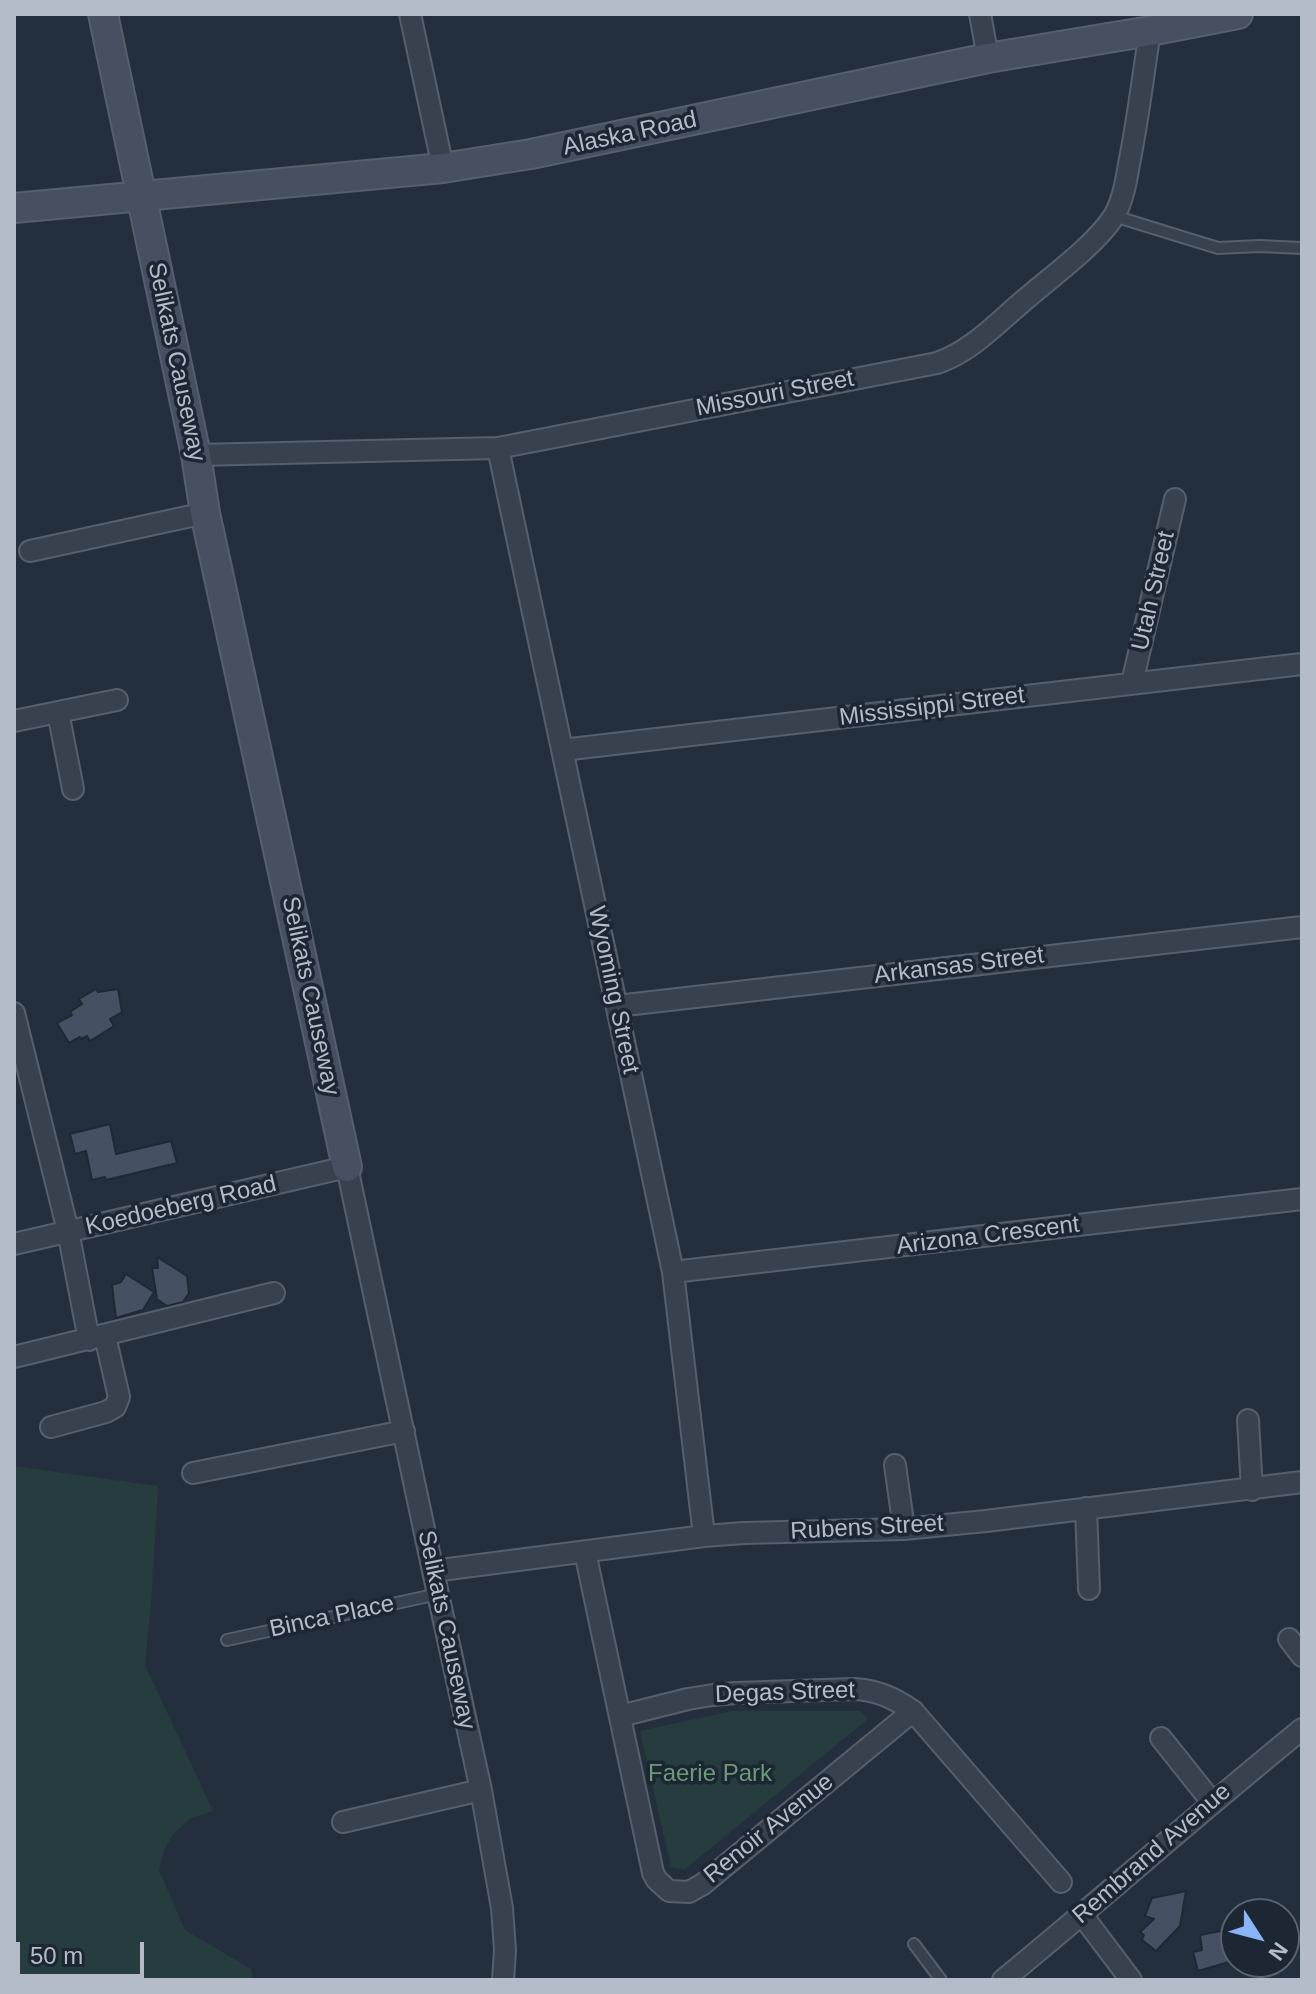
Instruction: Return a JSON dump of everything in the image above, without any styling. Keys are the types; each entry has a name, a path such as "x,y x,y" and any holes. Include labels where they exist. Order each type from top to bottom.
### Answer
{"street":[{"name":"Selikats Causeway","path":"103,14 196,455 205,513 481,1790 502,1908 505,1950 503,1980"},
{"path":"410,14 443,168"},
{"path":"980,14 988,58"},
{"name":"Alaska Road","path":"14,208 443,168 545,151 988,58 1238,14"},
{"name":"Missouri Street","path":"196,455 498,448 949,359 978,340 1081,251 1114,216 1122,196 1131,152 1150,31"},
{"name":"Wyoming Street","path":"498,448 673,1272 704,1536"},
{"name":"Utah Street","path":"1132,683 1175,499"},
{"path":"30,551 205,513"},
{"name":"Mississippi Street","path":"562,750 1302,664"},
{"path":"14,721 117,700"},
{"path":"58,712 73,789"},
{"name":"Arkansas Street","path":"617,1006 1302,927"},
{"path":"14,1013 97,1338 119,1397 117,1405 106,1412 51,1427"},
{"name":"Koedoeberg Road","path":"14,1244 347,1167"},
{"name":"Arizona Crescent","path":"673,1272 1302,1199"},
{"path":"14,1357 274,1293"},
{"path":"1248,1420 1252,1490"},
{"path":"193,1473 404,1431"},
{"path":"895,1465 904,1529"},
{"name":"Rubens Street","path":"433,1571 704,1536 904,1529 1302,1482"},
{"path":"1086,1508 1089,1589"},
{"name":"Renoir Avenue","path":"585,1552 653,1873 669,1891 689,1892 722,1870 913,1711"},
{"name":"Degas Street","path":"620,1716 688,1699 735,1693 854,1689 882,1693 913,1711 1061,1882"},
{"name":"Rembrand Avenue","path":"1003,1980 1302,1729"},
{"path":"1161,1738 1212,1802"},
{"path":"343,1822 481,1790"},
{"path":"1082,1915 1131,1980"}],"lane":[{"path":"1114,216 1218,248 1302,248"},
{"name":"Binca Place","path":"227,1640 438,1594"},
{"path":"914,1944 941,1980"}],"green space":[{"path":"14,1466 158,1486 145,1665 213,1811 191,1818 174,1833 164,1850 159,1870 185,1930 251,1969 253,1980 14,1980"},
{"name":"Faerie Park","path":"732,1711 861,1711 868,1719 684,1870 671,1867 640,1731"}],"building":[{"path":"96,989 98,992 118,989 122,1012 110,1019 114,1026 90,1041 87,1036 69,1043 57,1023 72,1015 70,1012 82,1004 79,999"},
{"path":"110,1124 116,1154 171,1141 177,1163 106,1180 105,1177 92,1180 86,1151 75,1154 70,1134"},
{"path":"157,1257 187,1276 189,1293 183,1302 167,1306 157,1299 152,1268 158,1268"},
{"path":"126,1274 154,1292 143,1310 116,1318 112,1285 121,1282"},
{"path":"1186,1891 1180,1926 1156,1951 1142,1940 1144,1935 1140,1932 1154,1919 1145,1916 1152,1898"},
{"path":"1220,1931 1220,1965 1198,1971 1193,1952 1202,1950 1200,1935"}]}
